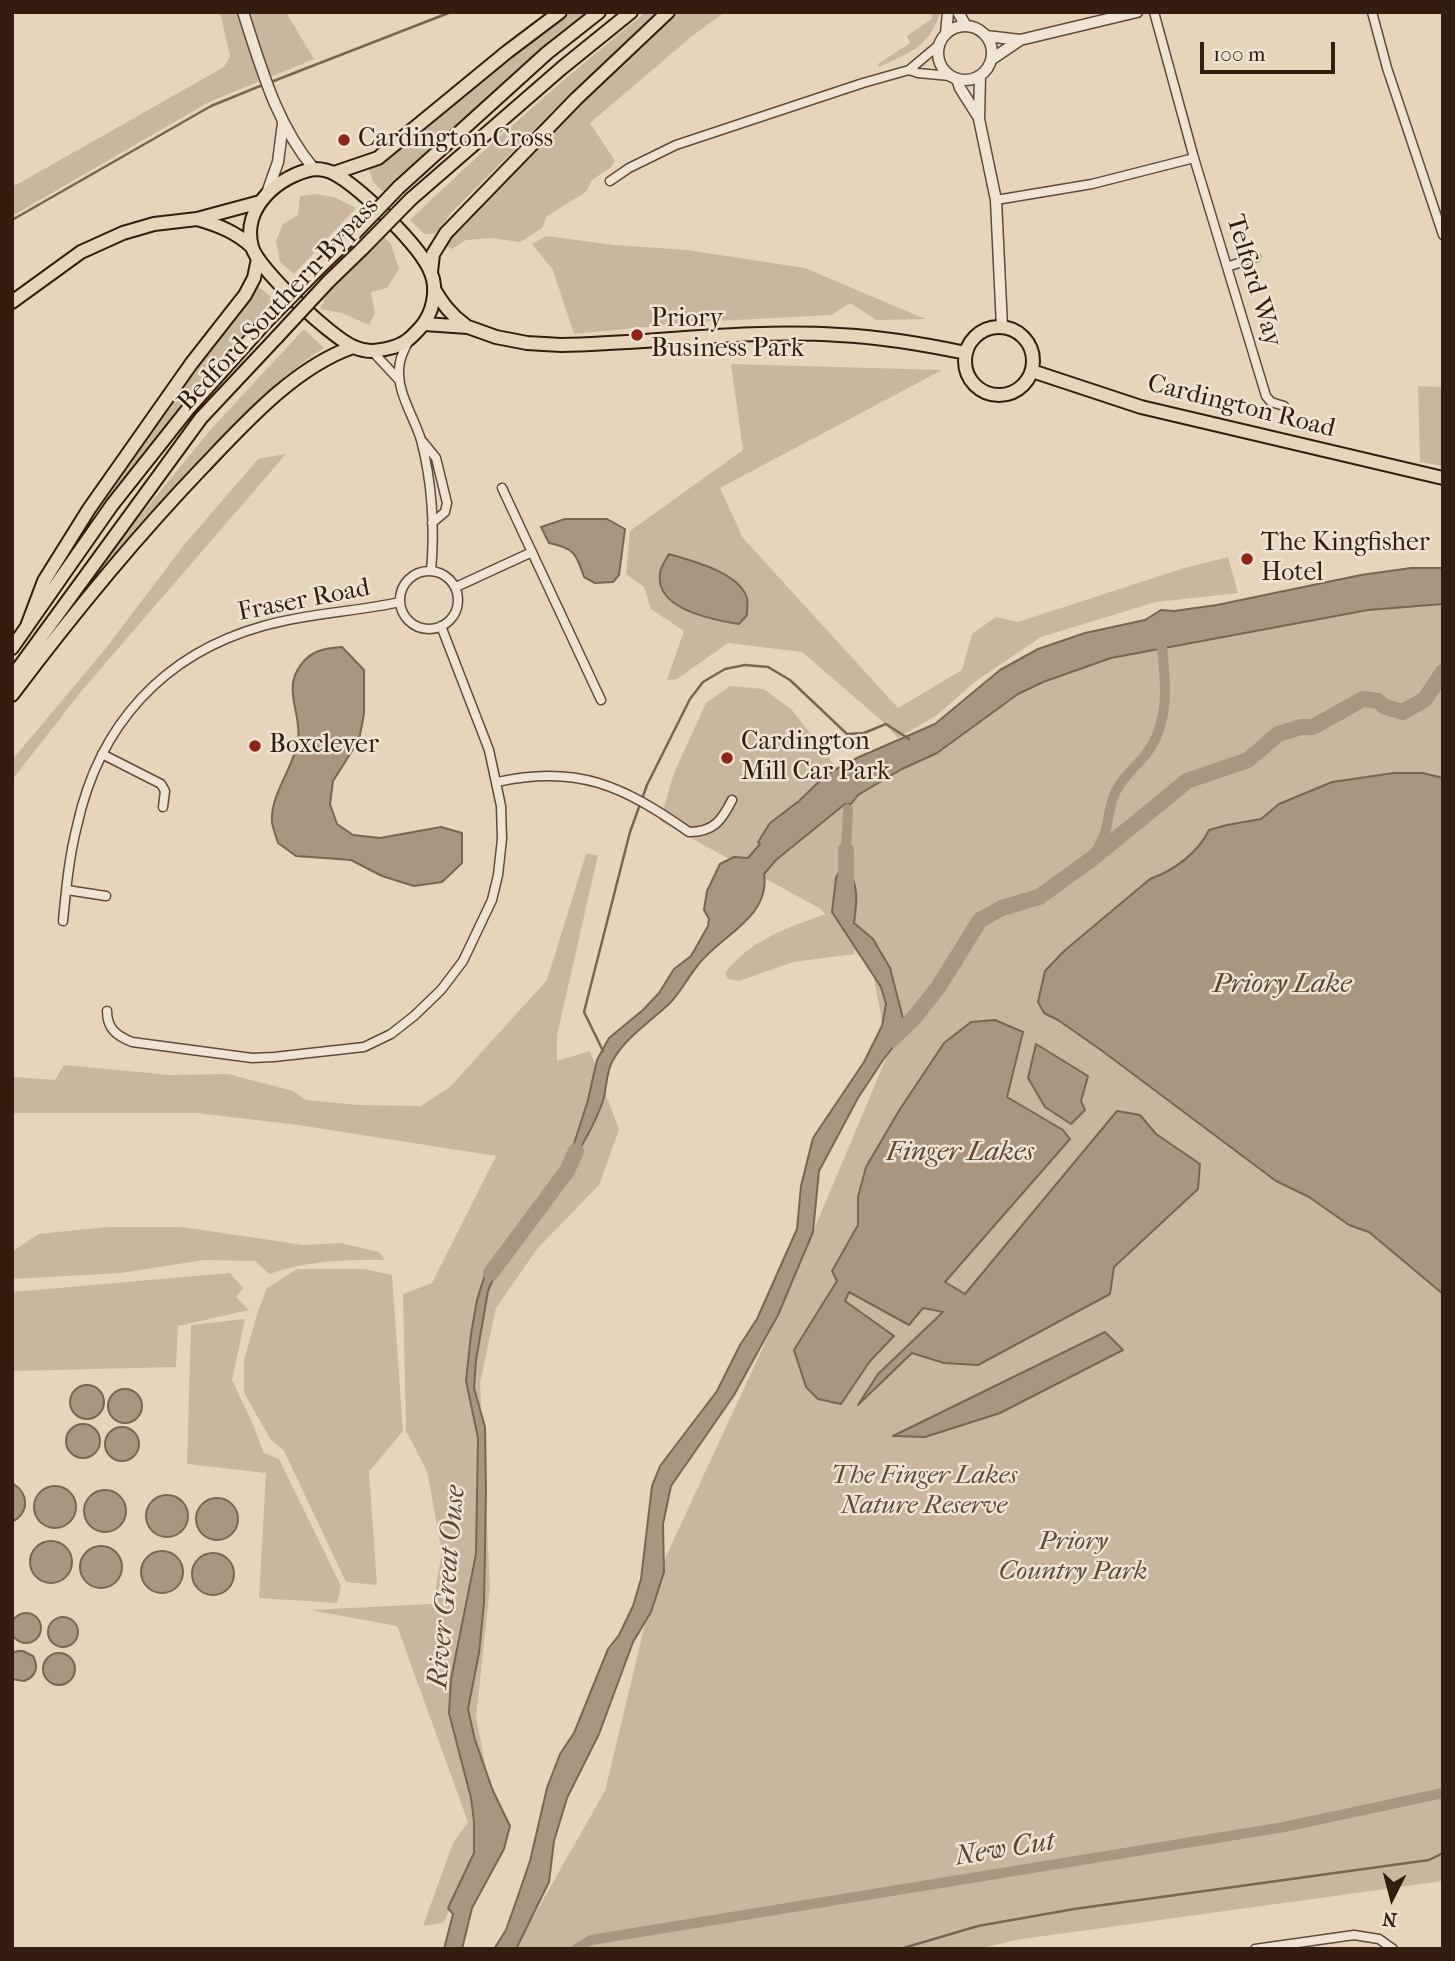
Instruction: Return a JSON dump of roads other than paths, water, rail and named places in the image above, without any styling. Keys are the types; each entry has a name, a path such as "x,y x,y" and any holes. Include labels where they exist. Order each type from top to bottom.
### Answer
{"main road":[{"path":"334,173 378,158 560,12"},
{"name":"Bedford Southern Bypass","path":"12,648 112,505 188,409 265,323 399,187 547,53 599,12"},
{"name":"Bedford Southern Bypass","path":"12,677 201,418 328,282 411,200 563,67 631,12"},
{"path":"197,219 221,226 241,237 276,280 331,333 352,347 373,352 395,347 408,341 424,324 432,307 433,254 446,233 576,99 668,12"},
{"path":"27,626 44,581 89,509 191,364 245,295 254,278 254,217 264,198 282,180 297,172 314,169 334,173 360,192 418,251 431,272"},
{"path":"12,302 81,251 123,233 154,224 197,219 264,198"},
{"path":"434,289 442,304 468,327"},
{"path":"424,324 468,327 496,337 549,344 613,344 738,336 837,334 888,339 966,353"},
{"path":"1002,327 1015,331 1025,339 1032,354 1032,371 1024,385 1010,394 994,395 978,388 969,378 965,366 966,353 979,333 1002,327"},
{"path":"12,695 63,626 144,529 258,408 330,355 352,347"},
{"name":"Cardington Road","path":"1032,371 1141,407 1443,478"}],"street":[{"path":"243,12 270,94 299,151 314,169"},
{"path":"946,34 948,12"},
{"path":"958,12 966,26"},
{"path":"610,181 629,168 676,145 909,70 940,44 954,27 966,26 977,29 986,36 1020,40 1137,12"},
{"name":"Telford Way","path":"1154,12 1194,158 1266,396 1271,402 1284,407"},
{"path":"1372,12 1387,68 1443,235"},
{"path":"986,36 992,59"},
{"path":"909,70 969,80 980,76 992,59 1020,40"},
{"path":"940,44 939,63 954,78 979,119"},
{"path":"980,76 979,119 996,200 1002,327"},
{"path":"264,198 278,162 283,122"},
{"path":"996,200 1092,184 1194,158"},
{"path":"1227,267 1256,257"},
{"path":"408,341 399,363 399,380 421,440 432,523 430,571"},
{"path":"373,352 399,380"},
{"path":"421,440 436,458 447,503 445,512 432,523"},
{"path":"502,488 601,700"},
{"path":"456,587 532,552"},
{"path":"430,571 442,574 456,587 458,599 451,619 430,629 409,621 400,602 406,583 420,572 430,571"},
{"name":"Fraser Road","path":"63,921 76,828 94,769 115,730 161,677 202,649 240,633 266,625 400,602"},
{"path":"107,1011 111,1029 120,1038 132,1042 252,1058 274,1057 364,1046 391,1034 441,990 463,961 492,900 502,839 501,806 488,750 441,626"},
{"path":"102,754 161,783 165,791 163,807"},
{"path":"497,782 540,775 567,775 605,784 666,816 689,832 699,832 717,825 732,800"},
{"path":"67,890 106,896"},
{"path":"1255,1949 1308,1945 1354,1935 1379,1939 1393,1949"}],"water":[{"path":"565,519 607,519 625,529 619,575 613,582 595,583 584,577 573,553 549,543 541,527"},
{"path":"669,554 702,564 735,581 747,598 747,615 739,624 701,616 676,604 661,586 660,571"},
{"path":"1411,568 1443,568 1443,604 1368,610 1111,658 1043,682 1018,694 937,753 902,769 858,795 851,804 845,804 776,860 764,874 764,889 752,914 707,955 674,999 619,1051 609,1069 603,1101 595,1120 565,1172 588,1100 597,1060 609,1038 643,1010 659,993 674,969 691,956 708,926 709,919 704,910 707,891 720,864 734,857 748,858 760,844 758,842 770,823 799,801 827,774 935,724 1000,670 1038,649 1085,633 1145,620 1161,610 1174,611 1217,605 1361,575"},
{"path":"342,647 364,670 364,714 359,740 333,781 330,804 337,824 353,835 380,838 441,827 462,833 462,863 442,882 414,886 382,876 351,860 296,856 278,843 272,825 272,812 296,750 299,732 293,696 294,679 310,655 328,648"},
{"name":"Priory Lake","path":"1394,773 1423,773 1443,778 1443,1294 1369,1232 1349,1225 1309,1197 1276,1181 1101,1050 1044,1013 1038,1002 1045,971 1064,951 1150,879 1184,860 1209,830 1261,819 1279,804 1332,782"},
{"path":"847,867 854,881 856,894 854,923 873,939 890,968 906,1030 858,1098 819,1171 813,1232 778,1315 734,1395 671,1486 663,1524 664,1572 651,1612 633,1642 599,1734 567,1798 554,1841 549,1882 516,1949 494,1949 506,1930 530,1861 547,1788 560,1754 574,1733 608,1649 619,1635 633,1606 641,1579 652,1486 660,1466 717,1391 740,1345 757,1319 797,1229 801,1186 813,1138 864,1062 882,1026 886,1004 881,987 832,912 836,878 841,868"},
{"name":"Finger Lakes","path":"995,1020 1023,1032 1007,1097 1063,1130 1070,1139 945,1282 965,1294 1117,1111 1140,1115 1156,1134 1200,1164 1198,1189 1114,1267 1110,1294 978,1365 944,1363 912,1353 858,1405 878,1374 943,1312 923,1308 909,1325 849,1292 845,1301 894,1336 870,1361 841,1404 818,1399 806,1387 794,1350 837,1281 832,1271 858,1225 858,1197 866,1167 900,1109 944,1043 971,1022"},
{"name":"Finger Lakes","path":"1036,1044 1088,1076 1081,1101 1085,1110 1071,1124 1045,1107 1028,1078"},
{"path":"527,1223 502,1258 488,1291 474,1388 485,1427 484,1603 479,1653 468,1709 475,1740 493,1791 510,1826 504,1849 472,1908 462,1949 444,1949 453,1914 448,1908 474,1853 471,1798 449,1713 451,1679 476,1554 478,1438 466,1381 471,1334 477,1300 487,1268"},
{"path":"1105,1332 1123,1350 1000,1413 925,1437 893,1436"},
{"path":"87,1385 99,1390 104,1402 99,1414 87,1419 75,1414 70,1402 75,1390"},
{"path":"125,1389 137,1394 142,1406 137,1418 125,1423 113,1418 108,1406 113,1394"},
{"path":"83,1424 95,1429 100,1441 95,1453 83,1458 71,1453 66,1441 71,1429"},
{"path":"122,1427 134,1432 139,1444 134,1456 122,1461 110,1456 105,1444 110,1432"},
{"path":"12,1483 22,1492 25,1502 22,1513 12,1522"},
{"path":"55,1486 70,1492 76,1507 70,1522 55,1528 40,1522 34,1507 40,1492"},
{"path":"105,1490 120,1496 126,1511 120,1526 105,1532 90,1526 84,1511 90,1496"},
{"path":"167,1495 182,1501 188,1516 182,1531 167,1537 152,1531 146,1516 152,1501"},
{"path":"217,1498 232,1504 238,1519 232,1534 217,1540 202,1534 196,1519 202,1504"},
{"path":"51,1541 66,1547 72,1562 66,1577 51,1583 36,1577 30,1562 36,1547"},
{"path":"101,1546 116,1552 122,1567 116,1582 101,1588 86,1582 80,1567 86,1552"},
{"path":"162,1551 177,1557 183,1572 177,1587 162,1593 147,1587 141,1572 147,1557"},
{"path":"213,1553 228,1559 234,1574 228,1589 213,1595 198,1589 192,1574 198,1559"},
{"path":"26,1613 37,1617 41,1628 37,1639 26,1643 15,1639 11,1628 15,1617"},
{"path":"63,1617 74,1621 78,1632 74,1643 63,1647 52,1643 48,1632 52,1621"},
{"path":"18,1651 33,1656 36,1664 34,1674 24,1681 12,1679 12,1653"},
{"path":"59,1653 70,1658 75,1669 70,1680 59,1685 48,1680 43,1669 48,1658"}],"waterway":[{"path":"271,82 451,12"},
{"path":"12,220 211,106 265,84"},
{"path":"1093,858 1105,833 1110,806 1119,785 1147,753 1160,726 1165,697 1161,637"},
{"path":"603,1051 584,1012 630,832 647,785 690,699 703,682 725,669 745,665 768,667 790,680 847,734 864,733 886,724 909,739"},
{"path":"891,1040 914,1018 939,986 980,920 1002,908 1039,897 1093,858 1187,781 1248,760 1278,734 1301,727 1313,727 1363,699 1378,701 1385,707 1403,712 1425,699 1443,672"},
{"path":"846,850 848,809"},
{"path":"846,850 846,887"},
{"name":"River Great Ouse","path":"491,1273 567,1171 576,1151"},
{"name":"New Cut","path":"576,1949 591,1940 1284,1827 1443,1793"},
{"path":"900,1949 978,1926 1074,1909 1429,1860 1443,1853"}],"place":[{"name":"Cardington Cross","path":"344,140"},
{"name":"Priory Business Park","path":"637,335"},
{"name":"The Kingfisher Hotel","path":"1247,559"},
{"name":"Boxclever","path":"255,746"},
{"name":"Cardington Mill Car Park","path":"727,758"}],"park label":[{"name":"The Finger Lakes Nature Reserve","path":"924,1492"},
{"name":"Priory Country Park","path":"1073,1558"}]}
